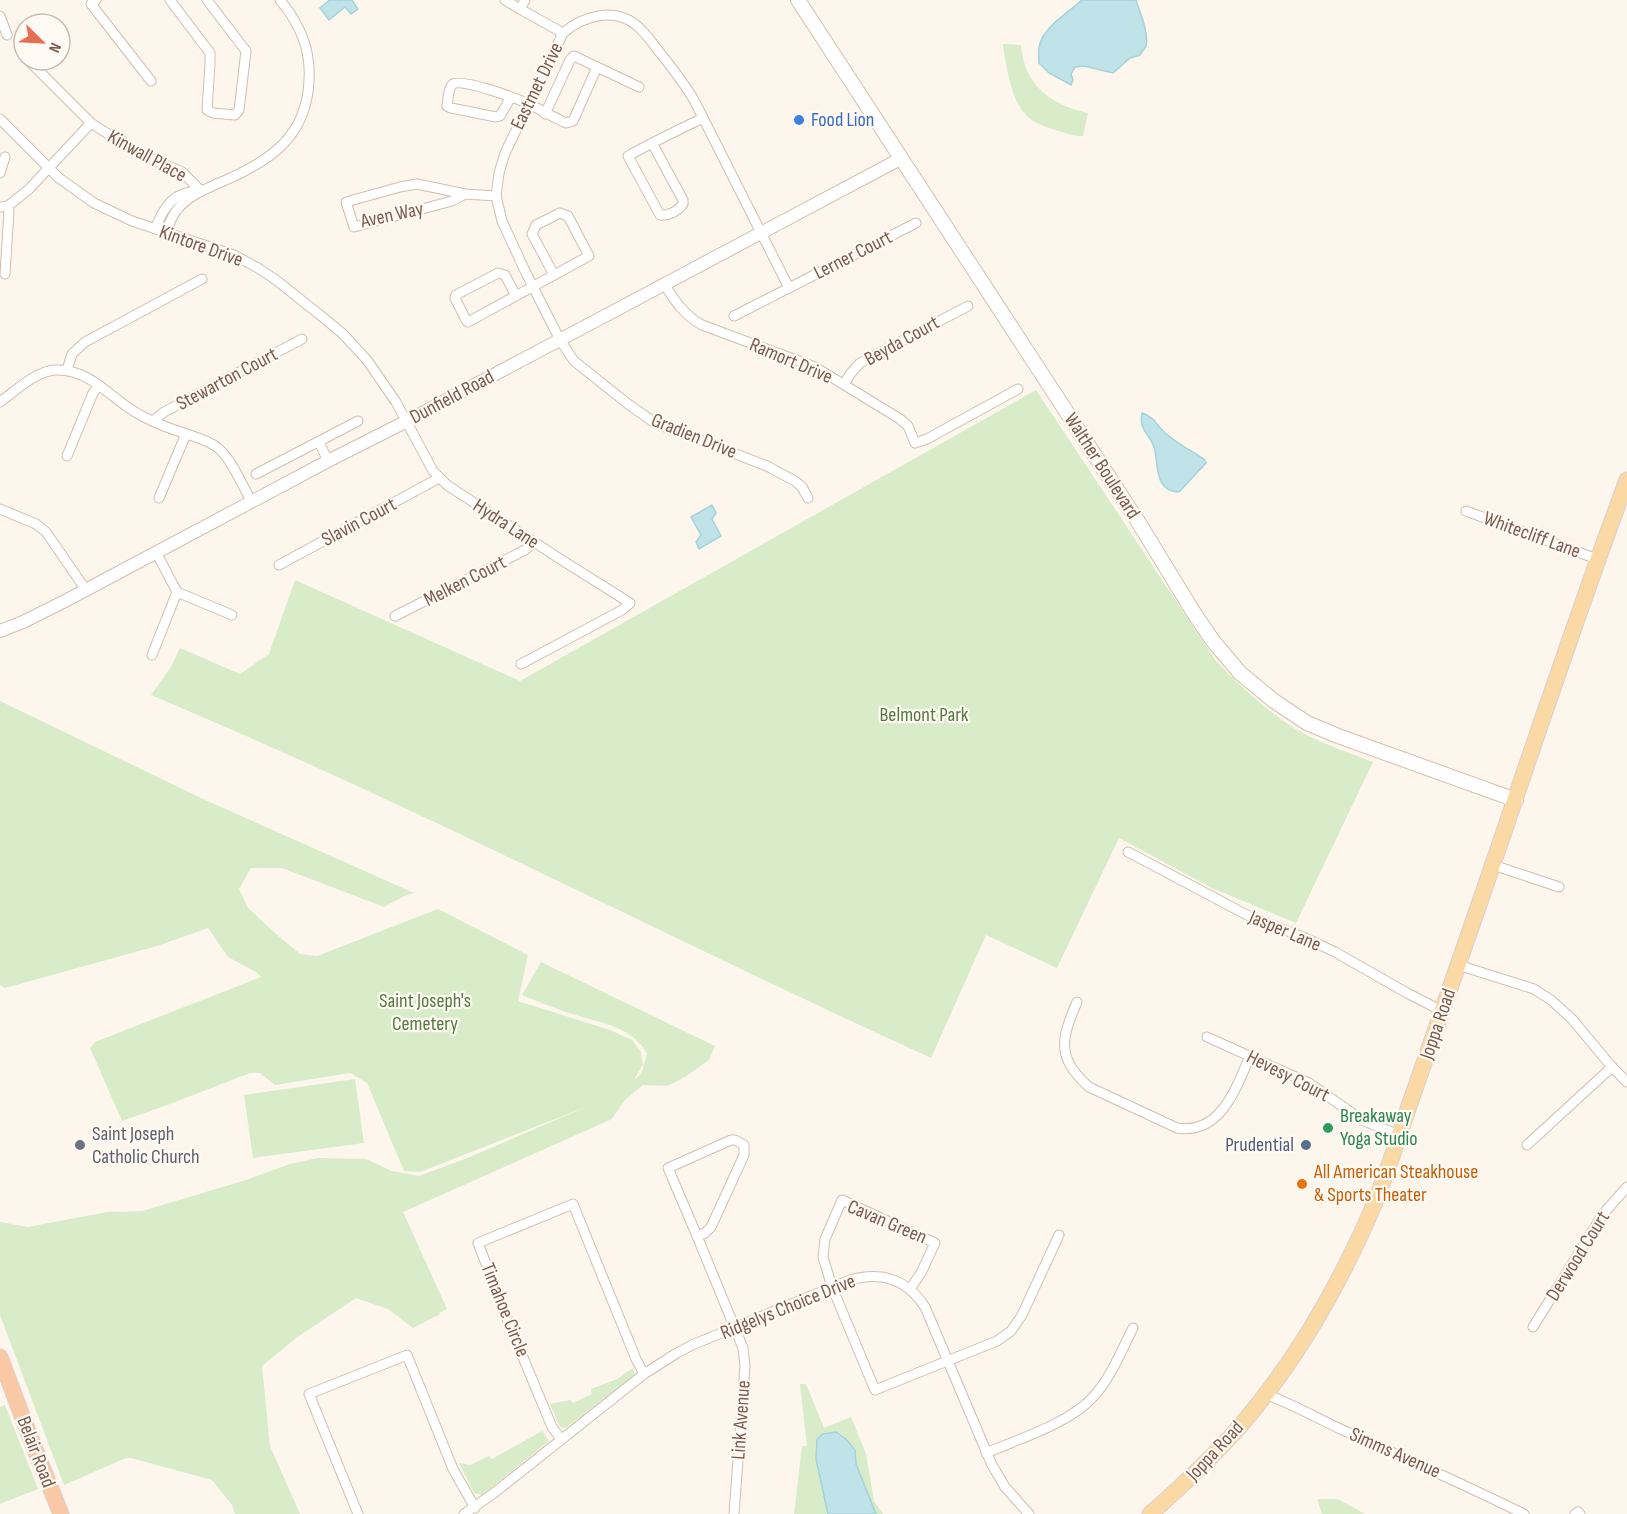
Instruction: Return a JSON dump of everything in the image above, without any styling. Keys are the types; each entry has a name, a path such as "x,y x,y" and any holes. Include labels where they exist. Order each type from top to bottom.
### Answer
{"highway":[{"name":"Belair Road","path":"0,1357 61,1514"}],"main road":[{"name":"Walther Boulevard","path":"798,0 1137,520 1194,613 1213,641 1240,673 1274,702 1306,723 1516,800"},
{"name":"Joppa Road","path":"1150,1514 1212,1456 1265,1394 1308,1331 1354,1249 1399,1136 1597,559 1627,480"}],"street":[{"path":"170,0 210,53 207,110 213,113 235,115 239,110 246,51 207,0"},
{"path":"505,0 522,4 563,33"},
{"path":"166,232 177,209 201,191 252,168 272,156 298,126 309,88 309,62 303,35 284,1"},
{"path":"94,2 151,81"},
{"path":"0,16 7,35"},
{"name":"Eastmet Drive","path":"560,340 507,234 499,213 496,196 502,160 563,33 572,25 590,17 614,16 630,21 643,32 679,75 761,233"},
{"path":"545,114 574,56 639,87"},
{"path":"511,97 500,116 496,117 447,106 450,87 459,82 493,90 511,97 528,104 566,123 573,121 597,67"},
{"name":"Kinwall Place","path":"40,72 91,123 136,152 182,172 201,191"},
{"path":"652,143 683,200 681,207 668,215 660,215 628,156 652,143 703,118"},
{"name":"Kintore Drive","path":"0,119 59,178 94,203 132,221 234,255 276,280 343,334 367,360 407,421"},
{"name":"Kinwall Place","path":"4,206 30,189 91,123"},
{"path":"0,173 5,157"},
{"name":"Dunfield Road","path":"0,631 86,590 902,158"},
{"name":"Aven Way","path":"465,194 452,201 354,227 346,202 417,184 465,194 496,196"},
{"path":"155,229 164,209 175,198 190,190 201,191"},
{"path":"4,206 9,211 5,274"},
{"path":"516,296 505,275 498,273 456,295 455,298 468,322 533,287 588,256 568,216 560,213 536,225 532,234 554,275"},
{"name":"Lerner Court","path":"734,316 916,223"},
{"path":"761,233 789,288"},
{"path":"67,370 72,354 85,342 202,279"},
{"name":"Ramort Drive","path":"664,284 679,307 692,320 815,368 903,421 912,433 915,443 927,439 1018,389"},
{"name":"Beyda Court","path":"844,384 850,373 861,363 968,306"},
{"name":"Stewarton Court","path":"153,421 164,412 302,339"},
{"name":"Gradien Drive","path":"560,340 574,361 649,419 767,466 795,481 802,487 808,498"},
{"path":"0,402 43,372 67,370 85,376 136,414 219,448 252,502"},
{"path":"67,456 93,393 99,385"},
{"path":"256,474 358,421"},
{"name":"Hydra Lane","path":"407,421 433,471 447,485 630,603 622,610 520,664"},
{"path":"159,498 186,434"},
{"path":"319,441 328,460"},
{"name":"Slavin Court","path":"279,565 439,478"},
{"path":"0,509 36,524 46,532 86,590"},
{"name":"Whitecliff Lane","path":"1466,511 1597,559"},
{"name":"Melken Court","path":"395,616 525,550 534,542"},
{"path":"156,552 177,591 232,615"},
{"path":"152,655 177,591"},
{"name":"Jasper Lane","path":"1128,852 1247,915 1304,937 1335,952 1442,1011"},
{"path":"1493,865 1559,886"},
{"path":"1458,965 1541,993 1572,1019 1627,1082"},
{"path":"1077,1002 1068,1024 1064,1046 1071,1068 1089,1088 1177,1128 1189,1130 1208,1124 1218,1115 1235,1090 1250,1056"},
{"name":"Hevesy Court","path":"1207,1037 1309,1083 1362,1120 1399,1136"},
{"path":"1527,1145 1612,1067"},
{"name":"Link Avenue","path":"697,1236 705,1233 711,1227 744,1155 744,1145 741,1142 731,1140 668,1168 743,1348 745,1366 734,1514"},
{"name":"Derwood Court","path":"1533,1327 1603,1214 1627,1187"},
{"name":"Cavan Green","path":"832,1287 823,1257 823,1247 828,1228 842,1200 935,1243 921,1273 910,1289"},
{"name":"Timahoe Circle","path":"561,1439 552,1427 478,1243 573,1204 644,1374"},
{"path":"832,1287 874,1390 997,1341 1011,1331 1028,1302 1059,1235"},
{"name":"Ridgelys Choice Drive","path":"464,1514 475,1508 644,1374 684,1349 832,1287 861,1277 879,1276 910,1289 925,1306 998,1477 1029,1514"},
{"path":"986,1452 1061,1420 1085,1405 1105,1382 1133,1328"},
{"path":"358,1514 309,1394 407,1354 453,1469 475,1508"},
{"name":"Simms Avenue","path":"1265,1394 1524,1514"},
{"path":"1575,1514 1578,1512 1580,1514"}],"green space":[{"path":"1003,44 1021,45 1023,59 1034,82 1051,99 1088,113 1083,136 1048,128 1026,115 1013,92"},
{"name":"Belmont Park","path":"1036,390 1216,661 1257,700 1291,726 1320,741 1373,762 1296,923 1212,888 1119,838 1057,968 986,935 931,1058 445,827 151,695 171,667 180,648 240,674 269,654 295,580 520,681"},
{"name":"Saint Joseph's Cemetery","path":"0,701 203,799 414,893 384,907 282,868 251,868 239,889 248,908 300,954 317,956 438,909 528,955 518,1001 610,1030 632,1040 641,1052 643,1064 634,1080 641,1074 647,1054 641,1044 632,1037 612,1026 560,1010 522,995 541,962 715,1046 709,1060 685,1077 667,1086 643,1085 625,1100 612,1119 403,1212 447,1309 440,1314 413,1328 388,1309 356,1298 296,1338 262,1366 270,1446 300,1514 235,1514 232,1505 212,1480 131,1458 126,1458 64,1485 0,1315 0,1222 28,1227 107,1212 142,1211 246,1180 290,1164 318,1158 366,1159 392,1171 419,1176 470,1157 586,1107 420,1172 404,1171 367,1083 350,1073 275,1085 260,1073 250,1073 122,1121 90,1048 95,1042 261,977 228,957 208,928 157,946 5,988 0,985"},
{"path":"355,1079 364,1143 253,1158 244,1095"},
{"path":"633,1368 635,1375 567,1427 560,1427 550,1404 570,1400 573,1403 592,1394 591,1389 617,1379"},
{"path":"800,1384 806,1384 824,1428 851,1417 866,1454 874,1501 883,1514 794,1514 802,1446 807,1446"},
{"path":"5,1405 38,1489 0,1504 0,1407"},
{"path":"542,1431 549,1441 482,1495 474,1493 459,1463 470,1465 489,1456 492,1459"},
{"path":"1317,1499 1338,1499 1365,1514 1322,1514"}],"water":[{"path":"330,0 352,0 358,9 351,14 345,7 329,20 320,8"},
{"path":"1082,0 1136,0 1147,41 1140,55 1130,58 1113,73 1084,66 1075,67 1071,74 1073,80 1071,85 1049,73 1039,63 1039,49 1045,33"},
{"path":"1142,413 1152,419 1174,440 1205,460 1206,463 1179,492 1165,487 1161,482 1154,447 1143,428"},
{"path":"712,505 716,513 712,519 721,536 699,549 696,542 701,535 691,517"},
{"path":"836,1432 855,1450 856,1464 876,1514 828,1514 816,1459 817,1439 823,1434"}],"place":[{"name":"Food Lion","path":"799,120"},
{"name":"Breakaway Yoga Studio","path":"1328,1128"},
{"name":"Saint Joseph Catholic Church","path":"80,1145"},
{"name":"Prudential","path":"1306,1145"},
{"name":"All American Steakhouse & Sports Theater","path":"1302,1184"}]}
